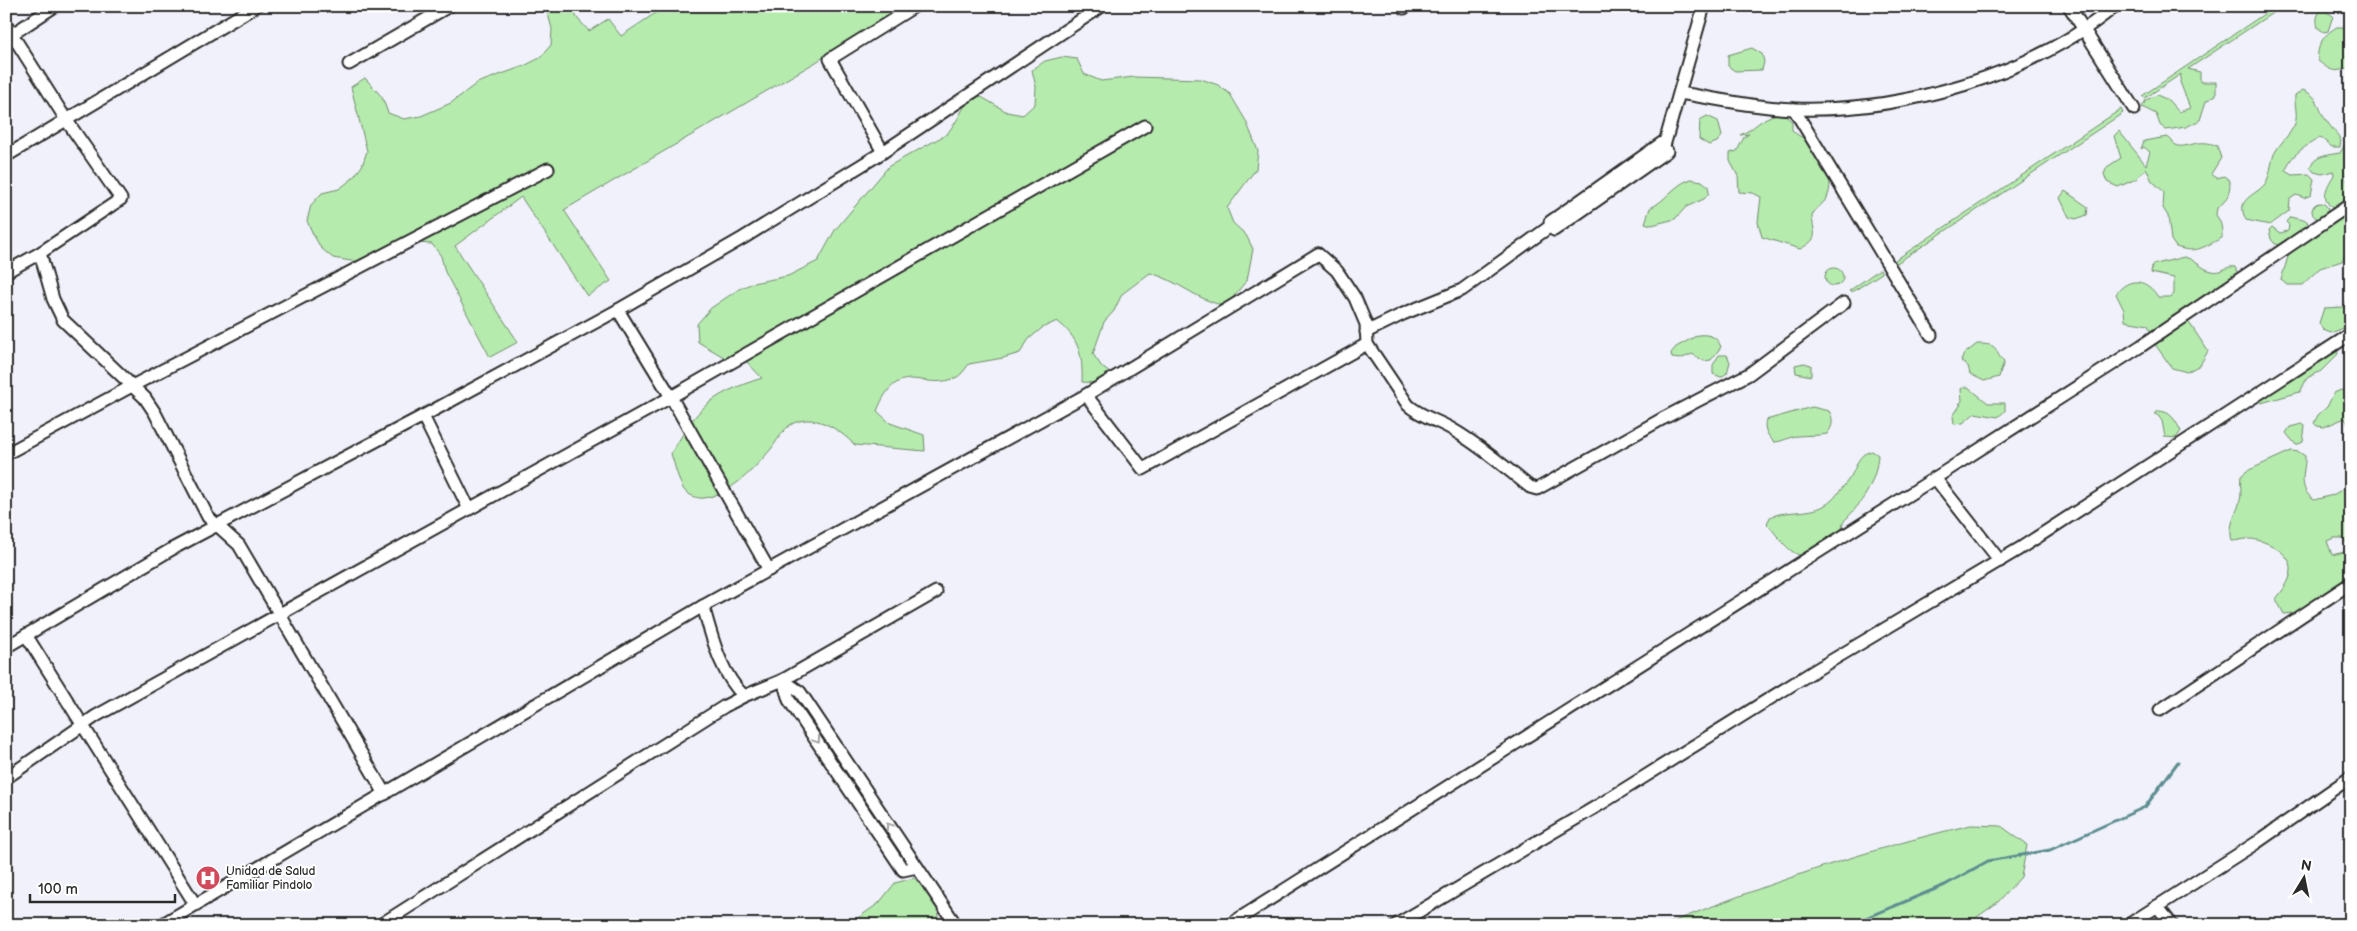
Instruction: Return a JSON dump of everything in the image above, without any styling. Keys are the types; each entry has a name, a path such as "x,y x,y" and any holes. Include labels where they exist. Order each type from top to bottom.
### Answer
{"street":[{"path":"6,272 121,199 8,32 55,6"},
{"path":"6,156 256,6"},
{"path":"349,64 449,6"},
{"path":"883,152 830,59 915,6"},
{"path":"6,647 172,549 618,310 743,238 883,152 1102,6"},
{"path":"1086,395 1143,469 1367,338 1403,314 1462,290 1664,147 1704,6"},
{"path":"2069,6 2134,109"},
{"path":"1680,93 1794,109 1836,109 1892,101 1958,86 1998,73 2038,55 2084,30 2115,6"},
{"path":"1794,109 1931,336"},
{"path":"6,778 83,725 671,397 1145,126"},
{"path":"6,454 132,386 548,169"},
{"path":"1229,925 2141,346 2351,204"},
{"path":"40,252 53,299 63,320 145,398 155,413 208,517 218,524 239,545 386,794"},
{"path":"161,925 703,606 1086,395 1318,254 1337,270 1355,298 1361,310 1367,338 1408,405 1415,412 1455,430 1530,487 1537,489 1662,419 1749,374 1844,303"},
{"path":"618,310 671,397 769,570"},
{"path":"1396,925 1600,805 1814,671 2000,561 2351,334"},
{"path":"423,416 469,509"},
{"path":"1935,478 2000,561"},
{"path":"2160,710 2351,583"},
{"path":"380,925 510,840 744,696 783,680 936,592"},
{"path":"703,606 723,667 744,696"},
{"path":"26,635 195,904"},
{"path":"783,680 800,692 956,925"},
{"path":"783,680 789,700 904,870 917,867"},
{"path":"2128,925 2254,844 2351,777"},
{"path":"2157,906 2172,925"}],"green space":[{"path":"546,6 572,6 577,18 589,31 608,19 621,36 660,10 660,6 906,6 816,62 564,210 611,281 587,296 521,197 455,246 518,342 490,357 445,272 441,256 432,244 415,243 366,261 333,258 321,248 307,221 311,205 322,193 339,189 352,179 362,166 367,151 351,87 365,78 382,97 388,113 404,119 421,116 451,103 477,83 524,66 540,58 551,45 552,29"},
{"path":"2276,6 2283,6 2188,69 2200,72 2200,82 2216,82 2216,95 2206,101 2200,120 2186,127 2166,130 2160,125 2156,114 2142,107 2146,100 2157,95 2168,100 2179,112 2190,108 2180,82 2181,74 2145,98 2142,96"},
{"path":"2323,9 2333,16 2328,31 2324,32 2318,28 2317,22 2317,17"},
{"path":"2337,27 2351,27 2351,66 2337,71 2318,61 2318,50 2328,33"},
{"path":"1752,48 1762,54 1764,62 1762,70 1735,71 1728,66 1728,55"},
{"path":"1062,57 1077,59 1084,74 1101,81 1134,77 1201,79 1218,85 1230,94 1246,121 1258,151 1256,169 1227,208 1233,223 1246,235 1253,249 1247,280 1226,306 1206,300 1170,280 1150,273 1122,294 1114,311 1104,322 1093,354 1102,367 1115,377 1097,383 1082,382 1082,363 1078,348 1070,334 1057,321 1042,328 1029,339 1020,353 969,364 957,377 943,381 912,379 903,380 894,385 885,394 877,411 890,423 924,435 925,451 855,445 841,433 825,424 817,421 799,421 787,427 757,464 723,492 702,498 686,492 680,482 671,454 680,438 698,414 717,397 729,390 762,378 747,362 729,360 698,342 697,324 711,308 739,289 753,283 788,276 818,261 835,230 889,166 947,134 965,105 978,95 1007,112 1023,115 1035,104 1036,87 1032,70 1045,61"},
{"path":"2303,90 2316,99 2323,115 2341,140 2340,147 2332,147 2320,137 2300,151 2291,160 2286,171 2293,175 2309,174 2314,179 2311,195 2304,198 2296,195 2290,199 2289,211 2270,225 2246,220 2243,213 2244,202 2267,181 2274,154 2292,130 2295,122 2295,95"},
{"path":"2121,109 2123,113 1897,263 1894,261"},
{"path":"1777,114 1786,115 1792,122 1792,130 1821,149 1827,159 1830,180 1829,193 1812,215 1814,235 1811,242 1800,249 1762,237 1758,222 1761,197 1753,193 1739,192 1738,176 1730,161 1730,153 1737,151 1744,137 1749,134 1740,135 1766,118"},
{"path":"1707,116 1718,121 1722,136 1717,142 1709,145 1699,139 1700,120"},
{"path":"2119,131 2146,165 2150,152 2144,147 2141,149 2144,141 2167,137 2180,146 2204,143 2217,146 2221,158 2211,174 2217,178 2224,176 2230,181 2227,197 2217,208 2216,215 2221,226 2222,238 2195,250 2176,247 2171,240 2168,216 2163,208 2164,192 2152,181 2146,168 2136,179 2118,187 2107,182 2104,174 2107,167 2121,158 2114,136"},
{"path":"2351,143 2351,169 2344,176 2351,186 2351,193 2339,209 2331,207 2326,199 2326,191 2334,175 2333,171 2322,174 2314,172 2310,167 2315,160 2327,155 2340,153 2344,146"},
{"path":"1691,179 1702,181 1708,186 1709,193 1704,199 1686,207 1675,219 1652,225 1645,223 1650,208 1660,202 1679,185"},
{"path":"2065,191 2088,207 2087,215 2076,219 2069,217 2060,198"},
{"path":"2317,203 2323,203 2328,208 2326,217 2317,219 2312,214 2312,208"},
{"path":"2290,217 2307,221 2309,228 2283,245 2275,244 2271,239 2269,230 2272,227 2280,233 2288,231 2289,225 2286,222"},
{"path":"2344,217 2350,222 2349,246 2342,261 2320,268 2302,285 2287,285 2281,280 2290,250 2291,252 2314,229 2329,221"},
{"path":"2184,257 2215,272 2235,267 2238,274 2184,319 2190,324 2208,351 2200,365 2187,372 2172,368 2154,343 2148,325 2125,321 2124,310 2116,294 2126,284 2138,282 2149,286 2158,297 2170,297 2174,294 2174,278 2151,273 2152,265"},
{"path":"1834,268 1840,271 1843,277 1840,283 1834,286 1828,283 1825,277 1828,271"},
{"path":"1880,269 1882,273 1852,292 1849,291"},
{"path":"2351,289 2351,325 2331,333 2323,330 2319,323 2324,308 2344,307"},
{"path":"1698,335 1712,336 1719,343 1721,347 1711,360 1704,361 1692,354 1680,359 1672,358 1671,353 1676,347"},
{"path":"1977,344 1990,345 1995,348 2004,362 1999,377 1984,381 1970,374 1968,366 1961,361 1964,354"},
{"path":"2337,346 2338,354 2321,371 2307,378 2300,392 2261,403 2255,392 2263,383 2291,377"},
{"path":"1719,355 1727,355 1730,362 1727,373 1721,377 1713,374 1713,365"},
{"path":"1804,363 1811,365 1811,376 1796,373 1795,365"},
{"path":"1968,387 1988,403 2005,403 2005,411 1998,417 1975,413 1963,423 1954,424 1953,416 1961,404 1959,404 1962,401 1961,389"},
{"path":"2341,390 2351,393 2351,432 2345,418 2324,427 2317,426 2314,423 2318,415 2327,407 2334,393"},
{"path":"1812,407 1829,411 1832,423 1827,434 1795,436 1774,442 1768,435 1765,426 1766,420"},
{"path":"2158,411 2169,414 2175,420 2181,431 2176,438 2165,437 2162,421 2155,414"},
{"path":"2302,424 2305,426 2303,442 2296,445 2286,433 2290,427"},
{"path":"1872,451 1878,455 1872,481 1859,504 1844,521 1841,531 1834,541 1818,552 1806,555 1795,553 1782,542 1767,524 1770,517 1778,514 1818,509 1825,505 1832,500 1851,476 1858,460 1863,455"},
{"path":"2291,451 2299,452 2305,456 2303,479 2305,490 2314,500 2333,495 2351,484 2351,574 2336,589 2332,603 2301,612 2284,614 2276,599 2289,579 2291,571 2287,558 2276,548 2261,541 2247,539 2232,541 2231,528 2240,500 2241,476 2247,471","holes":["2334,538 2343,538 2349,548 2348,551 2332,555 2327,541"]},
{"path":"792,691 875,811 874,814 872,815 789,692"},
{"path":"883,822 909,863 906,865 878,823"},
{"path":"1971,825 2001,826 2027,845 2021,877 1998,902 1966,925 1665,925 1816,869 1893,845"},
{"path":"914,878 936,901 939,925 848,925 879,903 895,883"}],"waterway":[{"path":"1849,925 1945,885 1988,861 2050,850 2145,807 2178,762"}],"place":[{"name":"Unidad de Salud Familiar Pindolo","path":"208,878"}]}
